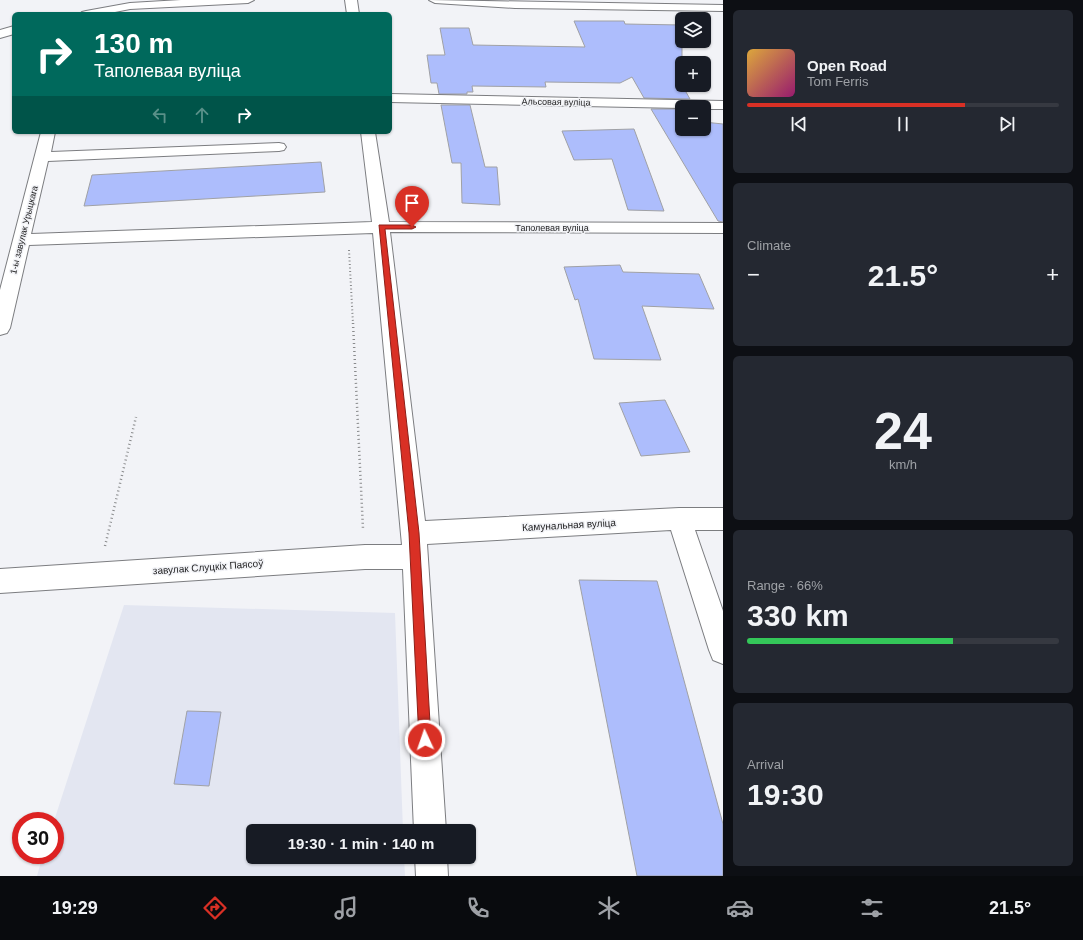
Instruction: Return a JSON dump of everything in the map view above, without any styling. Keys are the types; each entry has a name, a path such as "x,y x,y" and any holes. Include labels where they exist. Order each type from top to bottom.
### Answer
{"street":[{"path":"97,12 130,6 248,0"},
{"path":"351,0 353,12"},
{"path":"434,0 515,5 723,8"},
{"path":"0,34 12,31"},
{"name":"Альсовая вуліца","path":"392,98 723,105"},
{"name":"1-ы завулак Урыцкага","path":"0,328 48,134"},
{"path":"368,134 381,227 414,533 430,824"},
{"path":"42,157 279,147"},
{"name":"Таполевая вуліца","path":"22,240 381,227 723,228"},
{"path":"679,519 723,650"},
{"name":"Камунальная вуліца","path":"414,533 679,519 723,519"},
{"name":"завулак Слуцкіх Паясоў","path":"0,581 365,558 416,557"},
{"path":"431,864 432,876"}],"path":[{"path":"348,228 365,558"},
{"path":"98,574 136,417"}],"shaded area":[{"path":"124,605 395,613 403,824 246,824 246,864 404,864 405,876 37,876 40,864 64,864 64,812 57,812"}],"building":[{"path":"574,21 624,21 625,24 675,25 675,48 682,48 682,56 675,56 675,92 686,92 690,99 644,98 632,77 620,83 545,82 546,87 472,86 473,92 467,92 467,94 439,94 437,83 431,83 427,55 445,55 440,28 469,28 473,45 585,47"},
{"path":"441,105 470,105 485,167 497,167 500,205 462,203 461,163 452,163"},
{"path":"651,109 675,109 675,136 711,136 711,123 723,124 723,222 718,221"},
{"path":"634,129 664,211 628,210 612,159 574,160 562,131"},
{"path":"321,162 325,192 84,206 92,175"},
{"path":"620,265 623,272 699,274 714,309 642,306 661,360 594,359 578,299 575,300 564,267"},
{"path":"665,400 690,452 641,456 619,403"},
{"path":"579,580 657,581 723,824 723,876 637,876"},
{"path":"187,711 221,712 209,786 174,784"}],"route":[{"path":"412,227 381,227 414,533 425,740"}]}
